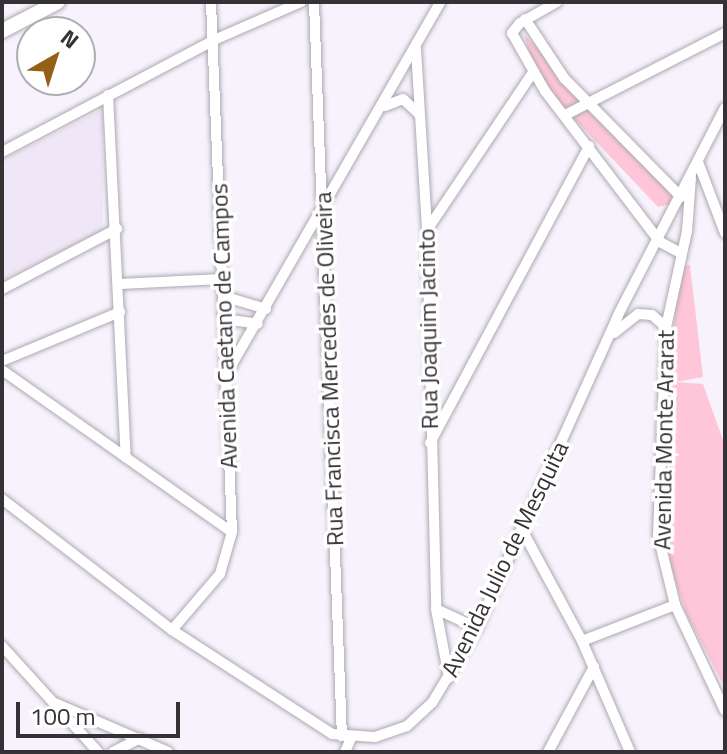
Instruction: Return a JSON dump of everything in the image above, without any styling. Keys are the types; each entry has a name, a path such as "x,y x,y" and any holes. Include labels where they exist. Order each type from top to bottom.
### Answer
{"main road":[{"path":"2,31 58,2"}],"street":[{"name":"Avenida Caetano de Campos","path":"172,630 220,574 232,532 211,2"},
{"path":"2,152 214,40 301,2"},
{"name":"Rua Francisca Mercedes de Oliveira","path":"314,2 346,737"},
{"path":"226,375 416,49 440,2"},
{"path":"557,2 525,19 512,33 532,74 656,236 681,253"},
{"path":"525,19 586,103 679,195 690,203 704,202 717,212"},
{"path":"565,115 725,33"},
{"name":"Rua Joaquim Jacinto","path":"416,49 427,230 429,444 436,609 449,678"},
{"path":"427,230 532,74"},
{"path":"108,95 120,284 126,458"},
{"path":"379,111 396,97 420,116"},
{"path":"692,175 725,108"},
{"path":"429,444 589,146"},
{"path":"698,162 725,233"},
{"name":"Avenida Julio de Mesquita","path":"346,737 407,726 426,710 449,678 477,628 656,236 692,175"},
{"name":"Avenida Monte Ararat","path":"692,175 688,223 666,327 658,535 675,605 723,704"},
{"path":"668,214 688,223"},
{"path":"2,289 117,229"},
{"path":"120,284 221,279"},
{"path":"223,296 266,309"},
{"path":"2,361 120,312"},
{"name":"Avenida Julio de Mesquita","path":"611,338 638,314 652,315 666,327"},
{"path":"224,319 258,324"},
{"path":"2,370 232,532"},
{"path":"2,499 172,630 346,737 345,752"},
{"path":"521,528 582,641 630,752"},
{"path":"582,641 675,605"},
{"path":"436,609 477,628"},
{"path":"2,646 98,752"},
{"path":"548,752 594,667"},
{"path":"53,702 142,737 168,752"},
{"path":"113,752 127,740 142,737"}],"shaded area":[{"path":"524,34 673,192 670,204 658,207 567,111 535,71"},
{"path":"103,109 103,231 2,280 2,160"},
{"path":"690,265 703,377 676,382 703,384 725,446 725,688 686,613 664,547 669,381 680,267"}]}
